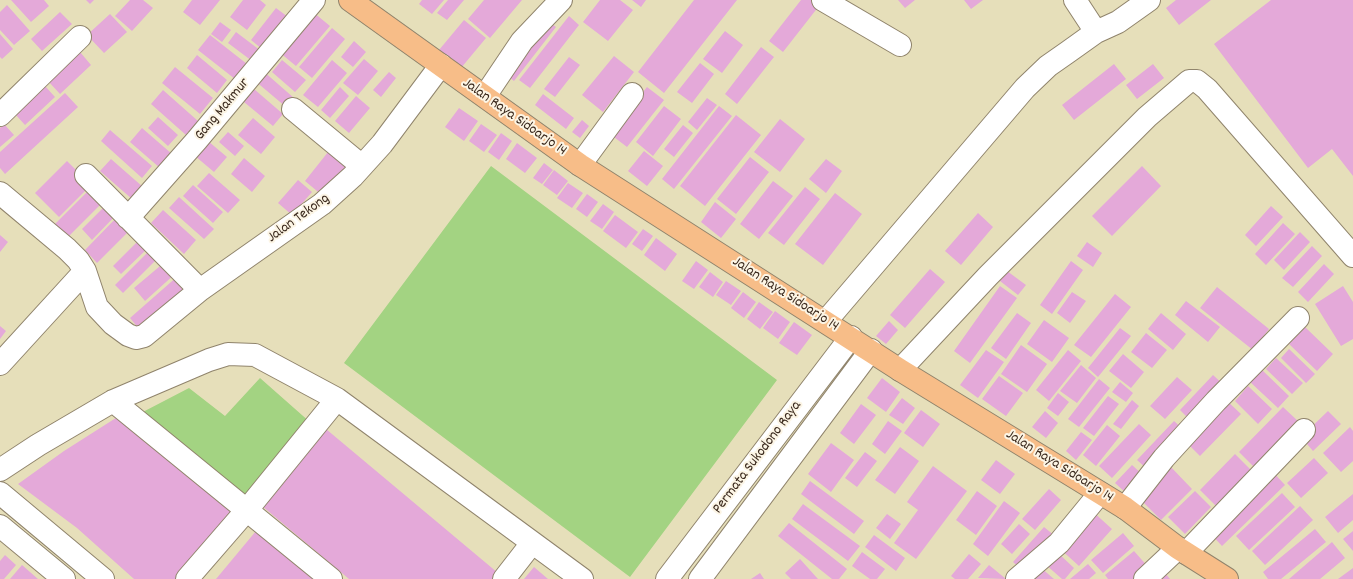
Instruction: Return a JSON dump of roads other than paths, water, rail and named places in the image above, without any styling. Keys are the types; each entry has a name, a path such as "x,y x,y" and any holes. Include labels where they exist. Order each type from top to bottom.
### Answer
{"main road":[{"name":"Jalan Raya Sidoarjo 14","path":"361,3 448,71 580,165 851,337 900,370 1125,508 1182,551 1227,579"}],"street":[{"name":"Gang Makmur","path":"128,218 198,140 314,0"},
{"path":"483,95 522,42 561,0"},
{"path":"823,0 900,45"},
{"path":"1075,0 1096,32"},
{"path":"826,321 1025,88 1048,66 1096,32 1118,22 1149,0"},
{"path":"0,115 80,37"},
{"name":"Jalan Tekong","path":"85,271 97,307 113,324 128,334 136,338 144,336 200,290 322,204 362,166 448,71"},
{"path":"900,370 988,276 1147,117 1189,80 1197,81 1207,89 1353,256"},
{"path":"580,165 632,94"},
{"path":"293,109 362,166"},
{"path":"86,175 200,290"},
{"path":"0,193 67,249 78,260 85,271 0,364"},
{"path":"1125,508 1168,453 1216,401 1298,318"},
{"name":"Permata Sukodono Raya","path":"667,579 851,337"},
{"name":"Permata Sukodono Raya","path":"700,579 871,350"},
{"path":"0,470 38,445 113,401 209,360 228,354 255,355 337,399 582,579"},
{"path":"187,579 246,511 337,399"},
{"path":"113,401 331,579"},
{"path":"1144,579 1182,551 1304,430"},
{"path":"0,493 103,579"},
{"path":"1017,579 1059,543 1100,493"},
{"path":"725,501 746,517"},
{"path":"0,526 64,579"},
{"path":"504,579 532,543"}]}
